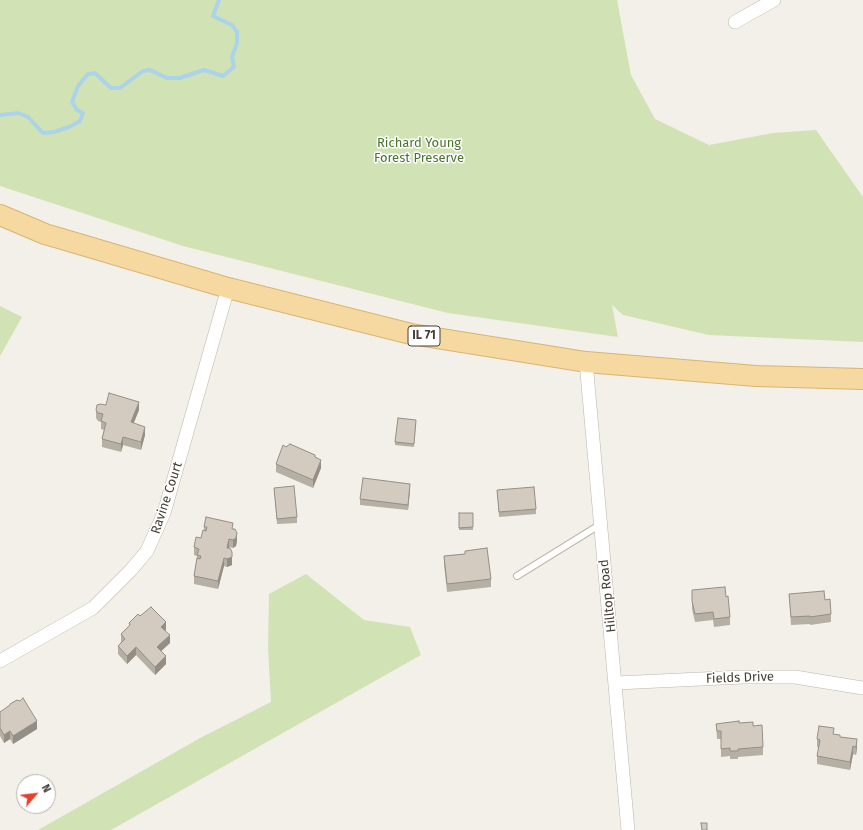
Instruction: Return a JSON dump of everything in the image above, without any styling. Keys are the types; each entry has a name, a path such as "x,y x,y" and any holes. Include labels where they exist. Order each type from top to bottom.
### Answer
{"main road":[{"name":"IL 71","path":"0,215 45,234 228,288 411,334 586,362 756,376 863,379"}],"street":[{"path":"735,22 774,0"},
{"name":"Ravine Court","path":"0,661 93,608 132,570 147,551 164,513 228,288"},
{"name":"Hilltop Road","path":"586,362 628,830"},
{"name":"Fields Drive","path":"616,683 743,677 795,677 863,688"}],"lane":[{"path":"517,576 601,524"}],"green space":[{"name":"Richard Young Forest Preserve","path":"0,0 617,0 631,75 655,119 709,145 773,133 816,130 863,197 863,342 709,335 623,315 612,305 618,337 448,313 183,246 0,186"},
{"path":"0,306 22,317 0,356"},
{"path":"306,574 364,620 410,627 421,655 111,830 38,830 202,737 271,702 268,648 269,594"}],"building":[{"path":"109,393 139,402 131,422 145,427 141,442 123,437 121,444 102,439 106,423 101,421 103,414 98,413 96,410 97,405 106,405"},
{"path":"398,418 416,420 414,444 395,442"},
{"path":"290,444 315,455 315,457 321,460 313,480 276,464 283,445 286,447"},
{"path":"363,478 410,484 408,505 360,499"},
{"path":"294,486 297,517 277,519 274,488"},
{"path":"534,487 536,509 499,512 497,490"},
{"path":"459,513 473,513 473,527 459,528"},
{"path":"206,517 233,523 232,529 235,529 237,533 236,538 233,540 229,539 227,548 230,548 232,557 227,559 224,558 218,581 194,576 197,558 200,559 201,556 197,555 199,549 194,547 196,537 201,538 203,530 206,531 207,527 204,527"},
{"path":"487,548 491,579 447,584 444,556 465,554 465,551"},
{"path":"725,587 726,597 728,596 730,617 714,619 713,612 695,614 692,601 692,590"},
{"path":"824,591 825,600 830,599 831,614 810,617 791,617 789,594"},
{"path":"151,607 166,622 161,627 170,635 157,647 166,656 155,667 136,647 127,656 118,646 125,639 121,634 130,625 129,623 138,614 140,616"},
{"path":"23,698 37,721 13,736 10,731 4,735 0,728 0,712 10,704 17,700 20,701"},
{"path":"739,721 739,723 753,722 753,726 762,725 763,747 738,749 738,751 730,751 730,748 721,749 721,731 717,731 716,724"},
{"path":"819,726 834,728 833,734 840,735 840,737 857,739 856,747 853,746 850,762 817,756 820,740 817,739"},
{"path":"701,823 707,823 707,830 702,830"}],"waterway":[{"path":"0,115 18,113 28,117 43,133 54,132 69,127 80,121 83,113 77,110 72,102 78,86 88,74 95,73 111,88 120,88 143,71 150,70 167,78 180,78 204,70 223,76 234,67 232,57 237,43 237,32 232,25 213,16 219,0"}]}
